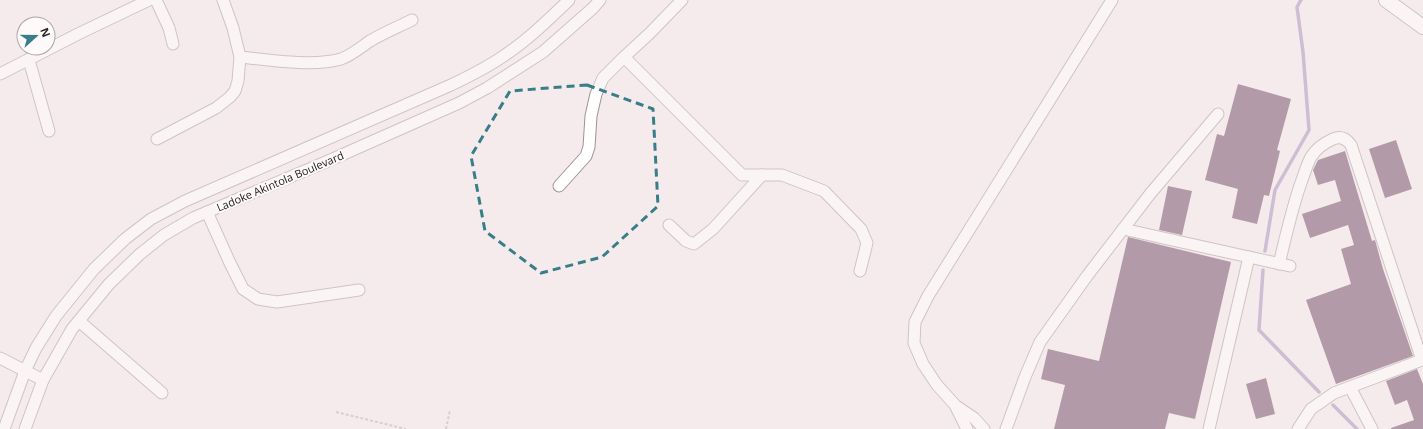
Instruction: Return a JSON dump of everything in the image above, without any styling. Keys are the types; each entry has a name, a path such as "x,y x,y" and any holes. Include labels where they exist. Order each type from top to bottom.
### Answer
{"main road":[{"path":"1388,2 1423,27"}],"street":[{"path":"0,74 148,0"},
{"path":"156,0 169,28 173,44"},
{"path":"157,139 216,108 235,91 238,81 240,57 233,28 223,0"},
{"name":"Ladoke Akintola Boulevard","path":"4,429 25,371 36,348 56,316 94,269 124,238 151,219 184,201 477,73 506,55 532,35 569,0"},
{"name":"Ladoke Akintola Boulevard","path":"24,429 43,380 72,329 109,284 140,254 164,235 193,218 459,103 487,88 543,52 600,0"},
{"path":"559,186 586,156 589,147 591,116 596,94 603,78 682,0"},
{"path":"984,429 974,418 956,406 937,385 923,364 914,342 915,322 928,296 1112,0"},
{"path":"240,57 304,62 328,62 343,58 371,40 412,20"},
{"path":"624,57 742,175 782,175 824,191 861,229 867,243 860,271"},
{"path":"29,60 49,131"},
{"path":"1006,429 1025,377 1040,342 1123,229 1183,154 1218,114"},
{"path":"1278,264 1299,189 1308,163 1322,145 1338,138 1348,140 1351,145 1423,361 1334,393 1311,409 1298,429"},
{"path":"669,225 686,241 694,244 713,230 762,175"},
{"path":"207,212 243,289 258,299 277,302 359,290"},
{"path":"1123,229 1290,266"},
{"path":"1209,429 1249,257"},
{"path":"79,321 162,392"},
{"path":"0,358 43,380"},
{"path":"1350,387 1372,429"},
{"path":"956,406 967,429"}],"path":[{"path":"446,429 450,410"},
{"path":"336,412 406,429"}],"highlighted area":[{"path":"587,85 653,109 658,206 602,257 541,273 485,231 471,156 510,91"}],"building":[{"path":"1238,84 1291,99 1277,150 1280,151 1269,196 1264,195 1257,224 1232,218 1238,189 1205,180 1217,134 1224,136"},
{"path":"1396,140 1412,189 1385,198 1369,149"},
{"path":"1345,151 1372,241 1375,240 1383,269 1413,356 1336,384 1306,300 1351,284 1341,249 1354,245 1348,225 1310,238 1302,214 1341,201 1335,180 1318,185 1313,170 1318,160"},
{"path":"1168,186 1192,191 1182,235 1159,230"},
{"path":"1128,237 1231,262 1195,419 1169,413 1165,429 1054,429 1065,385 1041,379 1048,349 1099,361"},
{"path":"1417,369 1423,384 1423,429 1391,429 1414,420 1407,400 1395,405 1386,381"},
{"path":"1266,378 1275,414 1256,419 1246,384"}],"waterway":[{"path":"1265,251 1275,190 1309,130 1303,52 1297,7 1301,0"},
{"path":"1263,270 1259,330 1319,392"},
{"path":"1333,405 1357,429"}]}
